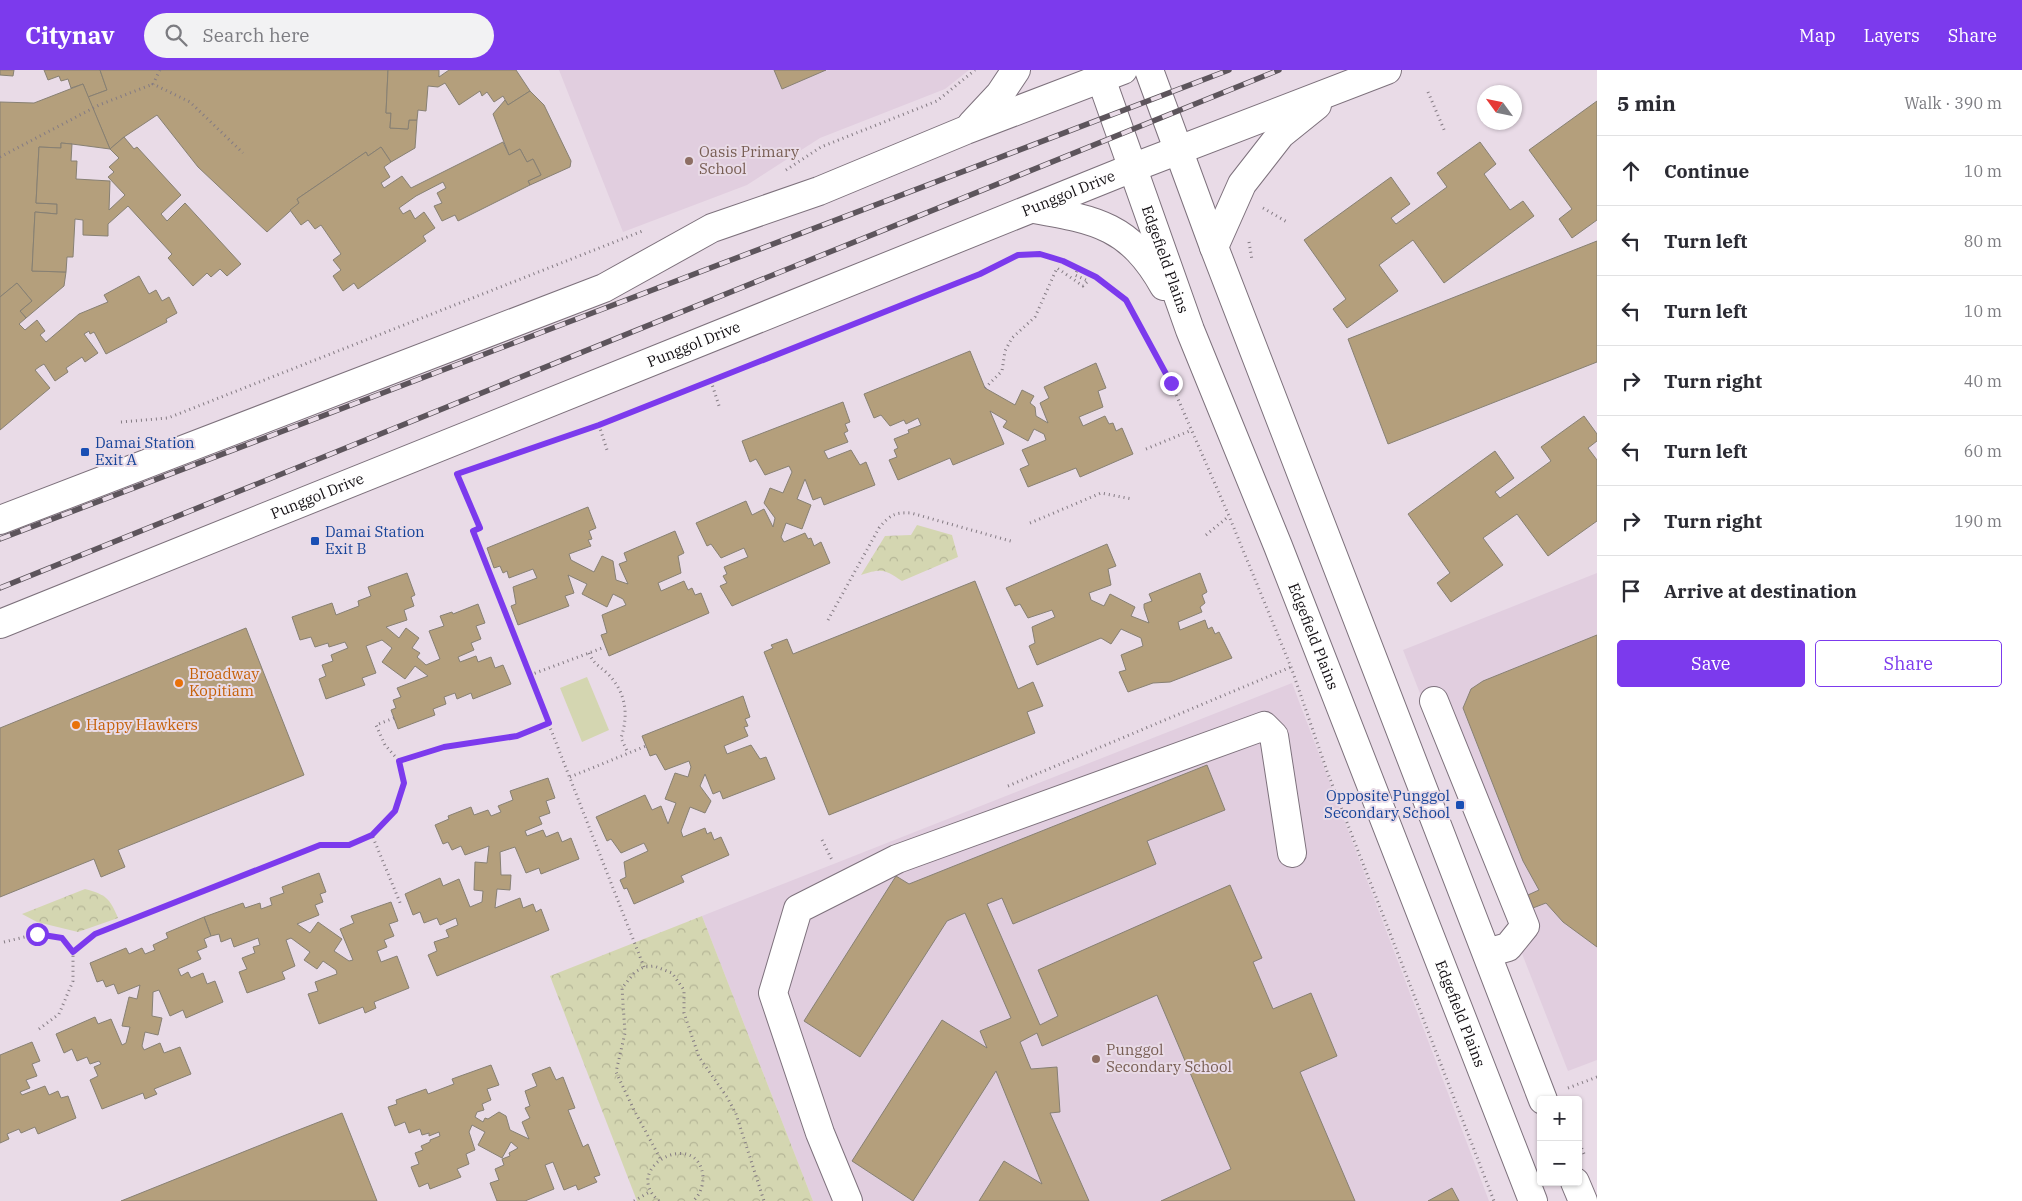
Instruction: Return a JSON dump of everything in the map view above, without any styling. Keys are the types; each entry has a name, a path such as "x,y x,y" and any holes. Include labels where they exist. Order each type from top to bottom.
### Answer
{"street":[{"path":"966,130 1000,94 1016,70"},
{"path":"1149,70 1214,247 1487,953 1552,1095"},
{"name":"Punggol Drive","path":"0,624 1132,168 1387,70"},
{"path":"0,520 604,288 712,228 819,191 1107,73"},
{"name":"Edgefield Plains","path":"1107,73 1132,168 1190,330 1278,546 1533,1201"},
{"path":"1214,247 1242,184 1269,148 1281,134 1338,88"},
{"path":"1033,209 1074,215 1098,222 1132,243 1155,270 1190,330"},
{"path":"1434,701 1525,926 1508,947 1487,953"},
{"path":"848,1201 820,1132 773,993 798,909 897,859 1264,726 1274,736 1292,853"},
{"path":"1577,1186 1583,1201"}],"path":[{"path":"0,157 99,104 153,84 160,70"},
{"path":"780,174 822,147 937,101 974,70"},
{"path":"153,84 190,102 244,153"},
{"path":"1428,92 1445,132"},
{"path":"1268,211 1287,222"},
{"path":"121,422 168,418 646,230"},
{"path":"644,967 473,531 480,528 457,474 599,425 980,274 1018,255 1040,254 1096,277 1126,300 1171,383 1229,516 1291,667 1326,771 1494,1201"},
{"path":"985,388 1002,371 1005,351 1012,338 1035,317 1057,268 1083,286 1088,281 1076,275 1078,268"},
{"path":"711,381 720,409"},
{"path":"599,425 607,450"},
{"path":"1146,449 1192,430"},
{"path":"1030,523 1101,493 1132,499"},
{"path":"828,620 880,528 888,518 897,512 911,514 1014,542"},
{"path":"1206,534 1229,516"},
{"path":"530,676 606,647"},
{"path":"589,653 593,662 615,682 626,707 626,724 622,738 628,753"},
{"path":"1006,787 1291,667"},
{"path":"73,952 95,934 311,848 320,845 349,845 372,835 395,811 404,783 399,761 385,745 376,725 394,718"},
{"path":"399,761 444,747 517,736 549,723"},
{"path":"570,777 646,746"},
{"path":"372,835 401,905"},
{"path":"822,840 831,860 840,856"},
{"path":"4,942 37,934 62,938 73,952 73,981 63,1006 59,1014 40,1029"},
{"path":"660,1158 616,1072 625,1033 622,988 635,972 644,967 654,966 672,973 684,990 684,1013 699,1057 736,1114 764,1201"},
{"path":"1552,1095 1597,1077"},
{"path":"659,1201 651,1191 650,1173 660,1158 676,1153 693,1159 702,1173 703,1182 697,1200"},
{"path":"634,1201 651,1191"}],"shaded area":[{"name":"Oasis Primary School","path":"559,70 969,70 945,89 820,138 747,185 623,232"},
{"path":"1597,573 1597,1060 1568,1071 1403,650"},
{"name":"Punggol Secondary School","path":"1292,683 1489,1201 813,1201 702,916"}],"green space":[{"path":"917,525 952,535 958,557 902,581 883,571 873,571 861,575 885,536 911,535"},
{"path":"587,677 609,730 582,742 560,688"},
{"path":"85,889 106,898 112,905 118,918 78,932 37,922 22,914"},
{"path":"702,916 813,1201 637,1201 550,976"}],"building":[{"path":"0,70 14,70 13,76 0,75"},
{"path":"44,70 100,70 107,90 88,97 83,84 71,88 68,79 61,81 59,76 48,80"},
{"path":"100,70 388,70 386,113 391,113 390,128 408,129 409,120 417,120 415,148 391,162 381,147 368,156 366,152 297,199 299,203 267,232 198,167 157,115 124,137 110,149 88,97 107,90"},
{"path":"388,70 439,70 439,77 449,70 516,70 530,91 508,105 503,96 494,102 487,92 482,96 480,91 459,105 445,83 438,87 428,86 426,111 418,110 417,120 409,120 408,129 390,128 391,113 386,113"},
{"path":"774,70 826,70 782,89"},
{"path":"83,84 110,149 61,143 61,148 39,147 36,203 57,204 57,214 35,212 32,271 66,272 64,286 26,318 20,311 32,301 17,283 0,297 0,102 34,103"},
{"path":"530,91 544,105 571,161 570,167 530,185 528,181 541,175 533,159 527,162 520,149 509,155 493,114 505,100 508,105"},
{"path":"1597,101 1597,220 1572,238 1559,219 1572,209 1529,150"},
{"path":"124,137 134,149 137,147 181,195 161,214 167,221 185,203 241,264 227,276 220,269 211,277 207,273 193,286 168,258 172,254 128,206 108,224 108,236 83,235 83,220 75,219 73,257 67,257 66,272 32,271 35,212 57,214 57,204 36,203 39,147 61,148 61,143 72,144 71,161 77,161 76,179 110,181 109,210 125,195 108,177 114,172 109,167 119,158 110,149"},
{"path":"503,142 509,155 520,149 527,162 533,159 541,175 528,181 530,185 458,221 455,215 442,221 434,206 442,203 437,193 446,188 443,182 416,196 399,208 403,214 410,210 415,219 424,212 435,228 423,236 426,241 358,289 354,283 343,291 333,276 341,270 333,260 341,254 321,225 315,229 308,220 301,225 290,210 299,203 297,199 366,152 368,156 381,147 391,162 384,167 390,177 381,183 384,188 402,176 411,188"},
{"path":"1480,142 1496,164 1484,174 1510,210 1523,201 1534,216 1444,283 1413,240 1379,265 1398,291 1347,328 1333,309 1346,299 1304,240 1391,177 1410,204 1391,218 1396,224 1447,187 1437,173"},
{"path":"1597,241 1597,362 1388,444 1348,339"},
{"path":"139,276 149,294 156,290 162,301 169,297 177,313 166,319 167,322 106,354 94,332 90,334 89,331 84,334 98,353 85,362 82,357 66,368 68,372 55,381 44,364 35,370 50,388 0,430 0,297 17,283 32,301 20,311 26,318 19,324 25,330 37,320 45,331 40,335 46,342 79,314 108,302 104,295"},
{"path":"970,351 985,388 1015,405 1022,390 1034,396 1030,403 1035,407 1036,416 1048,423 1040,403 1049,398 1044,387 1096,363 1106,388 1098,391 1103,407 1079,417 1083,426 1105,416 1109,424 1113,423 1116,431 1122,428 1133,454 1080,477 1076,468 1028,487 1020,469 1029,465 1022,450 1046,440 1044,434 1034,429 1028,441 1003,427 1007,421 990,411 1004,444 953,465 950,458 898,480 889,460 897,457 894,450 898,448 894,439 909,433 908,430 921,425 918,418 906,424 904,420 890,426 881,415 874,418 864,394"},
{"path":"843,402 850,422 845,424 848,431 844,433 848,442 824,451 828,459 851,450 860,465 866,462 875,485 824,505 821,497 813,500 805,479 797,499 811,505 802,529 786,523 781,537 784,542 805,533 808,539 811,538 814,546 821,542 830,563 732,606 720,586 727,583 723,576 727,574 724,567 748,557 744,548 721,558 711,544 707,546 696,523 746,501 752,515 764,509 773,527 775,518 764,503 770,488 783,493 792,472 789,466 765,475 756,459 750,462 742,441"},
{"path":"1584,416 1597,434 1597,441 1588,448 1597,460 1597,521 1548,556 1517,514 1483,538 1503,565 1451,602 1437,583 1450,573 1408,514 1495,451 1514,478 1495,492 1500,498 1551,461 1541,447"},
{"path":"588,507 596,528 589,531 592,539 588,540 591,546 569,554 571,560 594,572 602,556 613,561 616,580 628,584 619,564 627,561 624,553 675,531 684,553 678,556 681,573 658,583 661,591 684,581 688,590 692,588 695,595 701,593 709,613 609,656 601,635 607,633 602,615 626,605 623,599 613,594 607,607 582,594 587,584 568,575 574,593 565,596 569,606 518,625 511,606 516,604 513,587 537,578 533,569 509,578 507,571 503,573 500,566 494,568 487,548"},
{"path":"1107,544 1116,566 1108,569 1111,585 1089,593 1091,600 1104,606 1110,594 1135,607 1131,616 1149,623 1144,604 1152,601 1149,594 1200,573 1207,592 1202,595 1205,603 1200,607 1202,612 1178,622 1180,630 1205,620 1208,629 1212,627 1215,634 1219,632 1232,658 1170,682 1153,683 1128,692 1119,672 1126,670 1121,655 1143,646 1141,638 1121,629 1111,644 1101,638 1037,665 1029,646 1035,643 1032,627 1055,617 1052,610 1028,618 1020,604 1015,606 1006,588"},
{"path":"407,573 415,595 411,597 414,606 404,610 407,620 386,627 399,638 406,628 419,638 412,648 420,653 417,657 426,665 440,659 429,631 444,626 440,616 452,612 453,614 478,604 485,623 476,626 481,639 471,643 474,650 458,657 460,662 476,656 478,662 491,657 495,668 503,665 511,684 473,699 471,693 457,699 455,693 444,697 446,704 433,709 435,715 398,729 391,710 396,708 393,700 401,697 397,688 428,676 415,666 405,679 382,662 392,648 382,640 366,646 376,673 362,678 365,685 326,699 319,679 326,676 322,665 333,661 331,655 348,648 345,642 329,647 328,643 315,647 311,637 300,640 292,617 332,603 336,615 359,606 358,601 371,596 368,587"},
{"path":"975,581 1018,689 1033,682 1043,706 1027,712 1035,733 829,815 764,652 773,648 771,645 787,639 793,654"},
{"path":"246,628 304,775 118,850 125,867 101,877 94,859 0,897 0,728"},
{"path":"1597,635 1597,947 1563,922 1546,903 1525,911 1519,899 1539,890 1523,861 1463,708 1471,689 1483,681"},
{"path":"743,696 750,717 745,719 748,726 744,727 748,736 724,746 727,754 751,745 760,759 766,757 775,779 723,799 720,791 713,794 705,774 700,786 711,801 705,813 690,807 681,831 683,837 705,828 707,834 711,832 714,840 721,837 729,855 681,876 684,882 634,904 627,888 624,889 620,880 626,877 624,862 648,851 644,843 621,853 611,839 607,841 596,817 645,795 652,810 661,806 668,824 676,803 665,799 675,773 688,777 691,767 689,761 665,770 656,754 650,756 642,736"},
{"path":"1207,765 1225,810 1147,841 1156,864 1013,924 1002,898 987,904 1040,1025 1058,1016 1038,970 1230,885 1262,958 1253,962 1273,1009 1311,993 1337,1056 1300,1072 1355,1201 1161,1201 1231,1169 1157,995 1042,1046 1037,1033 1020,1042 1031,1069 1057,1067 1060,1112 1050,1113 1089,1201 979,1201 1004,1161 1042,1184 996,1071 913,1201 852,1161 942,1020 987,1048 980,1031 1011,1018 965,913 947,921 860,1057 804,1021 896,876 909,884"},
{"path":"548,778 555,798 546,801 550,813 539,817 542,824 525,831 527,836 543,830 546,837 558,832 562,842 571,838 579,859 541,874 539,868 526,873 515,847 500,852 501,875 511,875 510,890 497,889 495,908 520,898 523,908 533,904 536,912 541,909 549,930 437,976 428,955 437,951 434,942 449,937 446,930 458,925 456,918 440,925 437,918 424,923 420,912 413,915 405,894 440,878 443,886 459,879 470,907 482,902 483,891 474,890 475,862 487,863 489,846 465,855 461,846 452,850 448,842 443,844 435,825 449,819 448,816 471,807 474,815 488,810 491,816 501,812 498,806 513,800 510,791"},
{"path":"319,873 326,892 320,894 323,902 315,905 319,915 297,924 310,933 318,922 342,939 334,951 349,961 353,960 340,929 354,923 351,916 391,902 398,921 389,924 394,936 384,940 387,947 377,951 381,962 397,956 409,988 374,1002 376,1008 365,1013 363,1007 319,1024 308,994 318,991 315,982 337,974 336,970 323,961 317,969 304,960 310,952 291,938 286,940 295,966 282,972 285,979 247,993 239,972 247,969 242,958 255,953 253,947 260,945 258,938 234,947 231,938 221,942 219,934 211,936 204,917 243,903 245,908 260,903 261,909 272,905 270,898 284,893 282,887"},
{"path":"204,917 211,936 204,939 207,947 197,951 201,959 178,969 181,976 188,972 191,978 203,973 207,984 215,981 223,1002 186,1018 183,1010 170,1016 159,990 153,992 152,1016 162,1018 158,1035 145,1032 142,1046 144,1050 160,1043 164,1053 180,1047 191,1074 154,1089 157,1094 145,1099 143,1093 102,1109 90,1080 98,1076 94,1067 101,1064 99,1061 90,1064 87,1057 77,1061 72,1049 64,1053 56,1034 95,1017 98,1024 111,1019 122,1045 126,1043 130,1027 122,1026 129,997 137,999 140,985 118,994 114,984 106,987 103,980 97,982 90,963 126,948 129,954 142,948 145,954 155,950 153,945 168,938 166,933"},
{"path":"32,1042 40,1061 32,1064 37,1076 26,1080 30,1088 20,1092 22,1095 45,1086 49,1095 58,1091 61,1098 68,1096 76,1118 38,1134 35,1127 21,1133 19,1129 7,1134 9,1139 0,1143 0,1055"},
{"path":"491,1065 499,1085 487,1089 491,1100 482,1104 484,1110 477,1112 475,1117 483,1122 485,1118 488,1119 499,1112 506,1116 510,1130 529,1139 522,1122 530,1118 525,1108 530,1106 525,1091 537,1086 532,1074 550,1067 556,1080 563,1077 575,1108 568,1110 583,1147 588,1144 600,1175 594,1177 597,1182 578,1190 576,1185 564,1190 553,1162 545,1165 554,1189 525,1201 497,1201 490,1183 499,1180 495,1169 504,1165 502,1159 510,1156 509,1153 518,1148 511,1142 502,1158 478,1145 485,1132 472,1125 469,1132 475,1150 466,1154 469,1164 457,1169 461,1177 430,1189 428,1183 419,1187 411,1167 419,1164 415,1153 423,1150 421,1146 440,1136 439,1132 429,1136 429,1133 422,1135 420,1129 409,1133 405,1122 395,1126 388,1107 397,1104 396,1100 426,1089 428,1094 454,1084 452,1079"},
{"path":"342,1113 377,1201 121,1201 283,1136"},
{"path":"1452,1188 1459,1201 1428,1201"}],"railway":[{"path":"0,539 1229,70"},
{"path":"0,588 1279,70"}],"place":[{"name":"Oasis Primary School","path":"689,161"},
{"name":"Damai Station Exit A","path":"85,452"},
{"name":"Damai Station Exit B","path":"315,541"},
{"name":"Broadway Kopitiam","path":"179,683"},
{"name":"Happy Hawkers","path":"76,725"},
{"name":"Opposite Punggol Secondary School","path":"1460,805"},
{"name":"Punggol Secondary School","path":"1096,1059"}],"route":[{"path":"37,934 62,938 73,952 95,934 320,845 349,845 372,835 395,811 404,783 399,761 444,747 517,736 549,723 473,531 480,528 457,474 599,425 980,274 1018,255 1040,254 1063,261 1096,277 1126,300 1171,383"}]}
